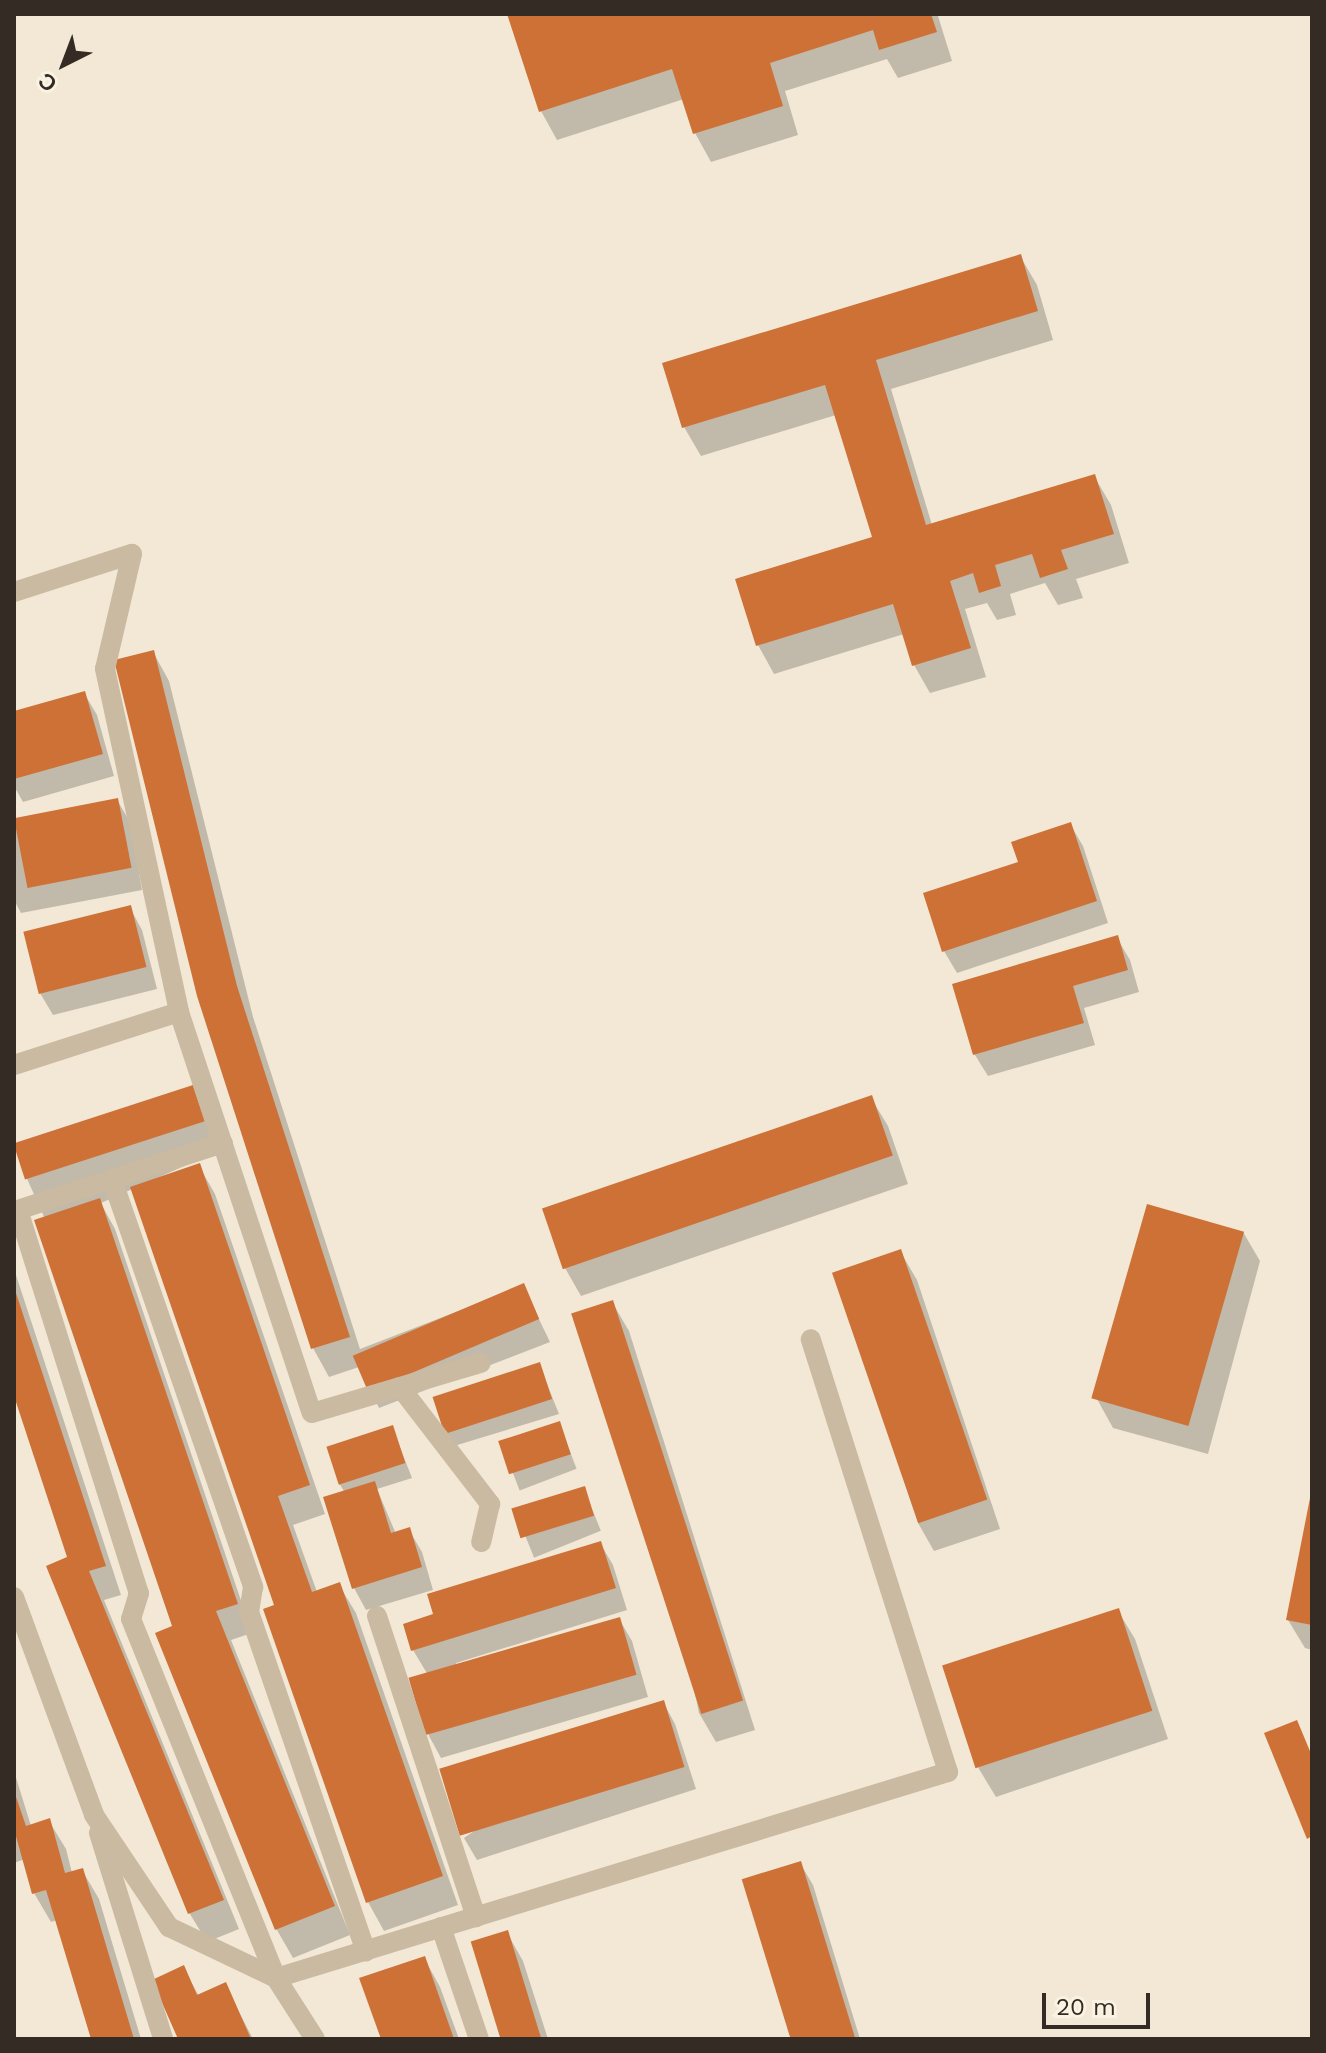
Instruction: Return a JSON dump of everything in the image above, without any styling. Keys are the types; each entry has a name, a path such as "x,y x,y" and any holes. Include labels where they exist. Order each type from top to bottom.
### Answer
{"lane":[{"path":"14,592 132,554 105,669 179,1012 312,1413 481,1363"},
{"path":"14,1065 179,1012"},
{"path":"223,1143 18,1210 139,1593 131,1619 276,1978 315,2039"},
{"path":"112,1179 253,1587 249,1612 366,1951"},
{"path":"94,1815 169,1927 276,1978 948,1772 811,1339"},
{"path":"400,1387 490,1504 481,1542"},
{"path":"14,1597 94,1815 163,2039"},
{"path":"377,1616 476,1917"},
{"path":"441,1927 479,2039"}],"building":[{"path":"507,14 931,14 937,32 879,50 873,30 770,63 783,106 693,134 672,69 539,112"},
{"path":"1021,254 1038,311 876,360 926,525 1095,474 1114,534 1061,550 1068,569 1040,578 1032,554 995,565 1001,586 979,593 973,573 950,581 971,648 912,666 893,604 756,646 735,579 872,537 825,385 682,428 662,363"},
{"path":"154,650 237,986 350,1337 311,1349 197,996 114,660"},
{"path":"85,691 103,754 14,779 14,711"},
{"path":"118,798 132,868 27,888 14,818"},
{"path":"1071,822 1097,901 942,952 923,893 1018,862 1011,842"},
{"path":"131,905 146,967 39,994 23,932"},
{"path":"1118,935 1128,970 1073,986 1084,1023 973,1055 952,984"},
{"path":"193,1085 205,1121 25,1180 14,1143"},
{"path":"872,1095 893,1156 563,1269 542,1209"},
{"path":"200,1163 310,1485 278,1496 312,1592 340,1582 443,1876 366,1903 263,1609 274,1605 130,1187"},
{"path":"100,1198 238,1604 216,1611 335,1906 275,1930 155,1633 172,1626 34,1220"},
{"path":"1147,1204 1244,1232 1188,1426 1091,1398"},
{"path":"901,1249 987,1500 918,1523 832,1273"},
{"path":"524,1283 539,1319 368,1392 353,1356"},
{"path":"14,1287 106,1566 89,1571 224,1900 188,1914 46,1566 67,1557 14,1396"},
{"path":"613,1300 743,1700 701,1714 571,1314"},
{"path":"540,1362 552,1399 445,1434 433,1397"},
{"path":"560,1421 571,1454 509,1474 498,1441"},
{"path":"393,1425 405,1463 339,1485 326,1447"},
{"path":"375,1481 391,1533 410,1527 422,1567 352,1589 323,1497"},
{"path":"585,1486 594,1516 520,1538 511,1509"},
{"path":"1312,1493 1312,1625 1286,1620"},
{"path":"601,1541 616,1588 411,1651 403,1624 433,1614 427,1594"},
{"path":"1119,1608 1152,1711 975,1768 942,1665"},
{"path":"620,1617 637,1675 425,1735 409,1678"},
{"path":"664,1700 684,1767 460,1836 439,1769"},
{"path":"1297,1720 1312,1756 1312,1836 1307,1839 1264,1733"},
{"path":"14,1791 26,1826 50,1818 65,1873 83,1868 134,2039 91,2039 46,1890 32,1894 14,1829"},
{"path":"801,1861 855,2039 791,2039 742,1879"},
{"path":"508,1930 541,2039 501,2039 471,1941"},
{"path":"425,1956 454,2039 381,2039 359,1978"},
{"path":"184,1965 197,1995 226,1982 251,2039 178,2039 152,1980"}]}
